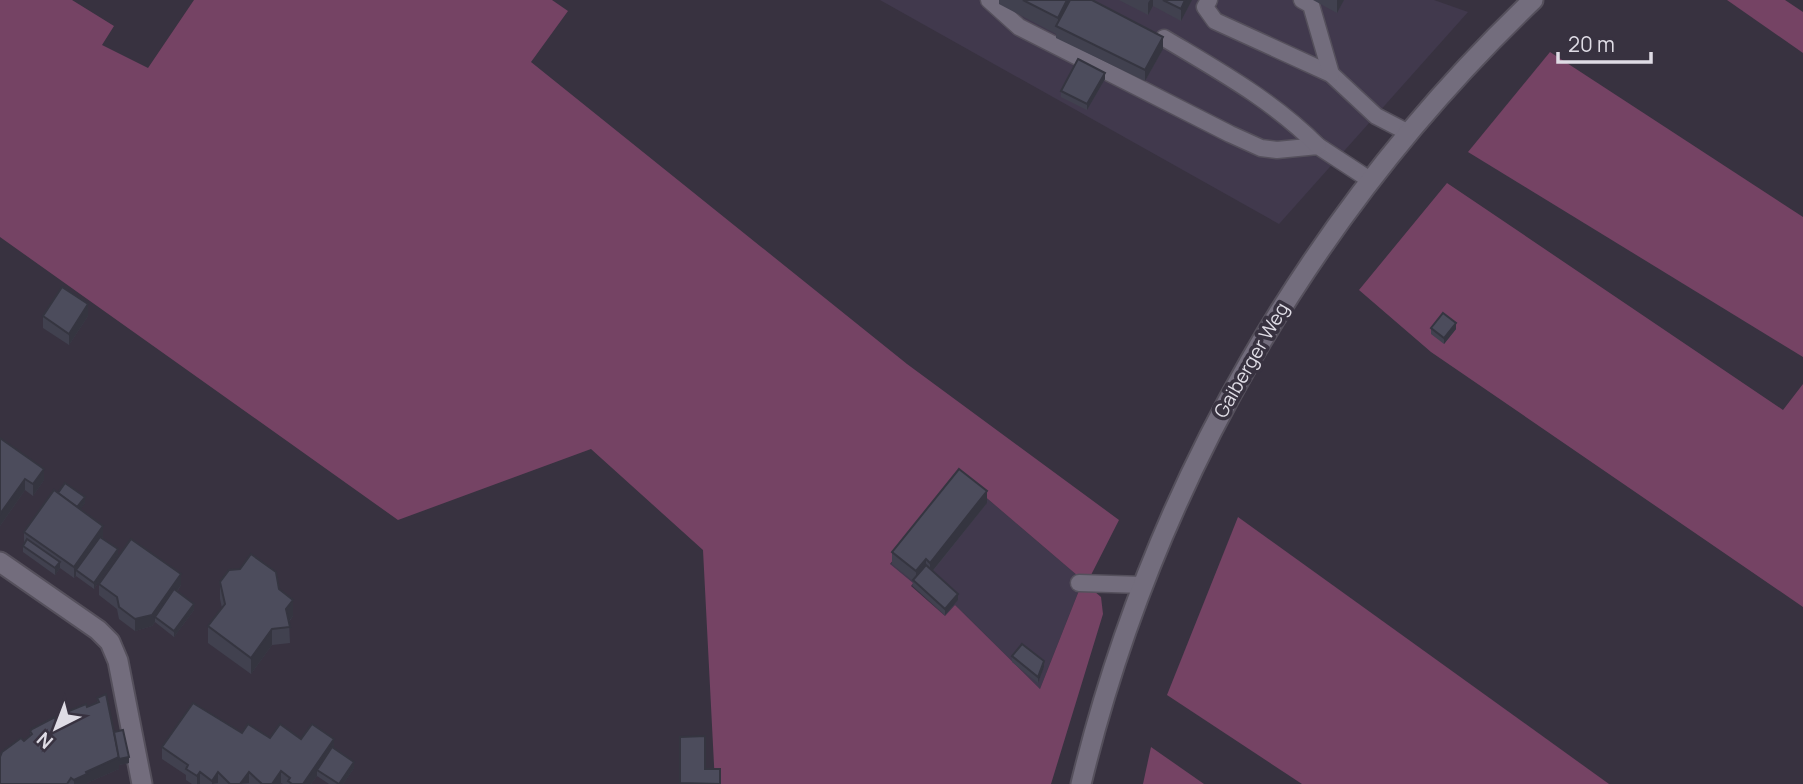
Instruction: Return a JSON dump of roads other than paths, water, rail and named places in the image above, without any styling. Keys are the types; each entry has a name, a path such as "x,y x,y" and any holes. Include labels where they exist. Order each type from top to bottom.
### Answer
{"street":[{"name":"Gaiberger Weg","path":"1081,784 1104,700 1143,585 1203,446 1236,383 1294,286 1370,180 1474,60 1533,0"},
{"path":"0,562 99,630 110,642 118,661 142,784"}],"lane":[{"path":"989,0 1019,27 1247,143 1277,150 1318,146"},
{"path":"1209,0 1205,7 1214,21 1331,74 1376,116 1409,133"},
{"path":"1302,0 1311,5 1331,74"},
{"path":"1164,38 1254,91 1289,117 1318,146 1370,180"},
{"path":"1079,583 1143,585"}]}
